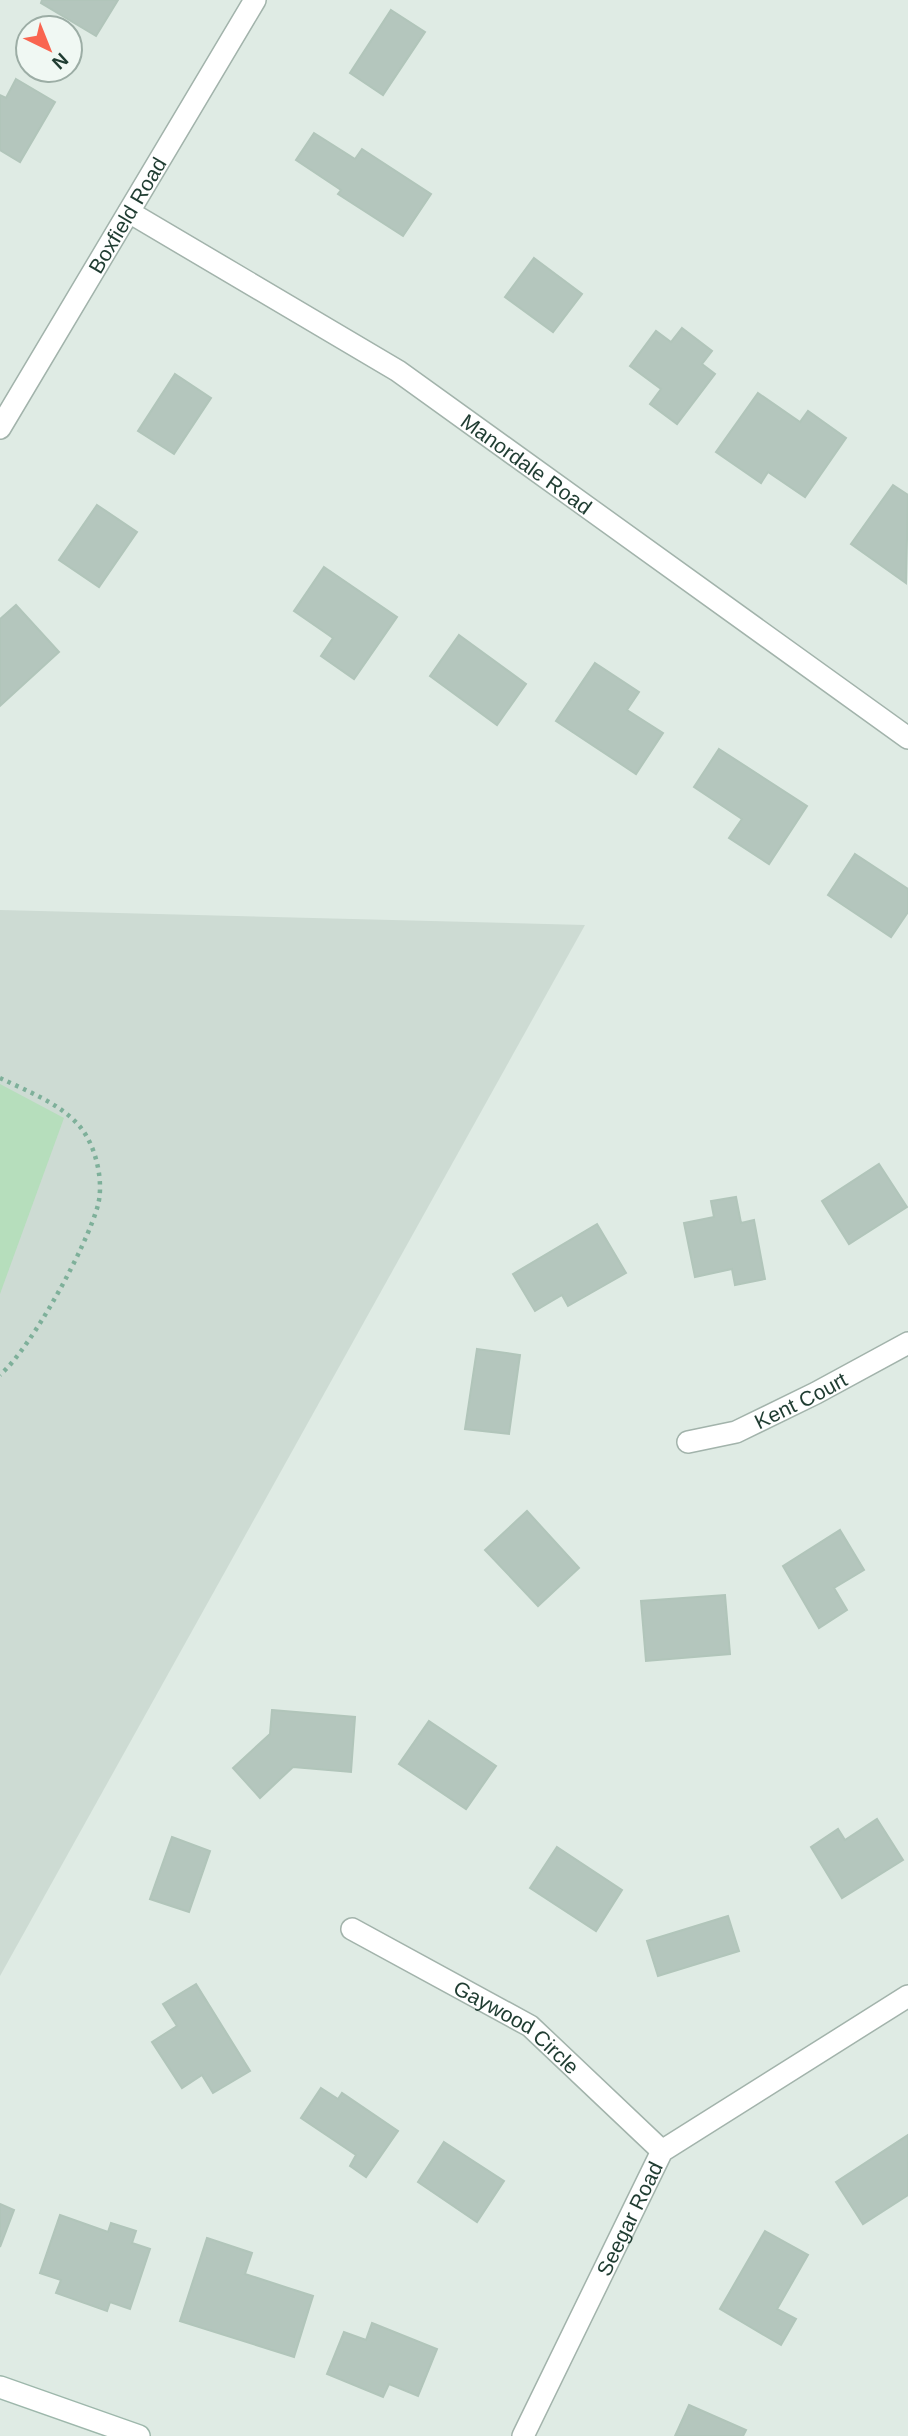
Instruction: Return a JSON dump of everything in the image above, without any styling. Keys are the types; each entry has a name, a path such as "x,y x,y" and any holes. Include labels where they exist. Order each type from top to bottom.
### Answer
{"street":[{"name":"Boxfield Road","path":"0,428 255,0"},
{"name":"Manordale Road","path":"129,212 398,371 908,737"},
{"name":"Kent Court","path":"688,1442 736,1432 816,1393 908,1343"},
{"name":"Gaywood Circle","path":"352,1928 530,2026 662,2151"},
{"name":"Seegar Road","path":"523,2436 662,2151 908,1996"},
{"path":"0,2387 139,2436"}],"path":[{"path":"0,1078 52,1104 80,1127 93,1150 99,1176 98,1204 68,1272 29,1342 0,1375"}],"shaded area":[{"path":"0,910 585,925 0,1976"}],"green space":[{"path":"0,1084 64,1118 0,1294"}],"building":[{"path":"42,0 118,0 96,36 84,29 84,14 59,14 41,3"},
{"path":"391,10 425,32 383,95 350,73"},
{"path":"14,83 24,84 55,102 20,162 0,150 0,95 6,98"},
{"path":"314,133 355,159 362,149 431,194 403,236 338,194 341,190 296,160"},
{"path":"534,258 582,294 553,332 505,297"},
{"path":"682,328 712,351 702,364 715,374 677,424 650,404 661,389 630,366 656,331 671,342"},
{"path":"175,374 211,398 174,454 138,431"},
{"path":"758,393 800,422 808,411 846,438 805,497 768,472 761,483 716,452"},
{"path":"893,485 908,495 906,583 851,544"},
{"path":"97,505 137,532 99,587 59,560"},
{"path":"324,567 397,617 354,679 321,656 333,638 294,611"},
{"path":"16,605 59,652 0,706 0,619"},
{"path":"459,635 526,684 497,725 430,676"},
{"path":"595,663 639,692 627,710 663,733 636,774 556,721"},
{"path":"719,749 807,806 769,864 729,838 742,819 694,787"},
{"path":"855,854 908,889 908,912 891,937 828,895"},
{"path":"879,1164 907,1207 849,1244 822,1201"},
{"path":"736,1197 741,1223 754,1220 765,1279 735,1285 732,1269 695,1277 684,1223 714,1217 711,1201"},
{"path":"597,1224 626,1273 568,1306 562,1295 535,1311 513,1274"},
{"path":"477,1349 520,1355 509,1434 465,1429"},
{"path":"527,1511 579,1568 538,1606 485,1550"},
{"path":"840,1530 864,1570 834,1588 847,1610 819,1628 783,1566"},
{"path":"725,1595 730,1654 646,1661 641,1601"},
{"path":"272,1710 355,1717 351,1772 293,1767 260,1798 233,1768 270,1734"},
{"path":"429,1721 496,1766 466,1809 399,1764"},
{"path":"877,1819 903,1860 842,1898 811,1847 838,1829 845,1840"},
{"path":"172,1837 210,1851 189,1912 150,1899"},
{"path":"557,1847 622,1890 596,1931 530,1888"},
{"path":"728,1916 739,1951 658,1976 647,1941"},
{"path":"196,1984 250,2071 213,2093 202,2075 182,2088 152,2042 177,2026 163,2004"},
{"path":"321,2088 338,2099 342,2093 398,2131 366,2177 350,2166 356,2155 301,2118"},
{"path":"908,2135 908,2195 863,2224 836,2182"},
{"path":"444,2142 504,2181 477,2222 418,2182"},
{"path":"0,2204 14,2210 0,2247"},
{"path":"60,2215 108,2232 111,2223 136,2231 132,2243 150,2249 130,2309 110,2302 107,2311 56,2293 61,2280 40,2273"},
{"path":"765,2231 808,2255 777,2309 796,2319 781,2345 720,2309"},
{"path":"207,2238 252,2253 245,2274 313,2296 294,2357 180,2321"},
{"path":"372,2323 437,2349 418,2396 389,2384 383,2397 327,2374 344,2332 366,2340"},
{"path":"689,2405 746,2430 743,2436 675,2436"}]}
